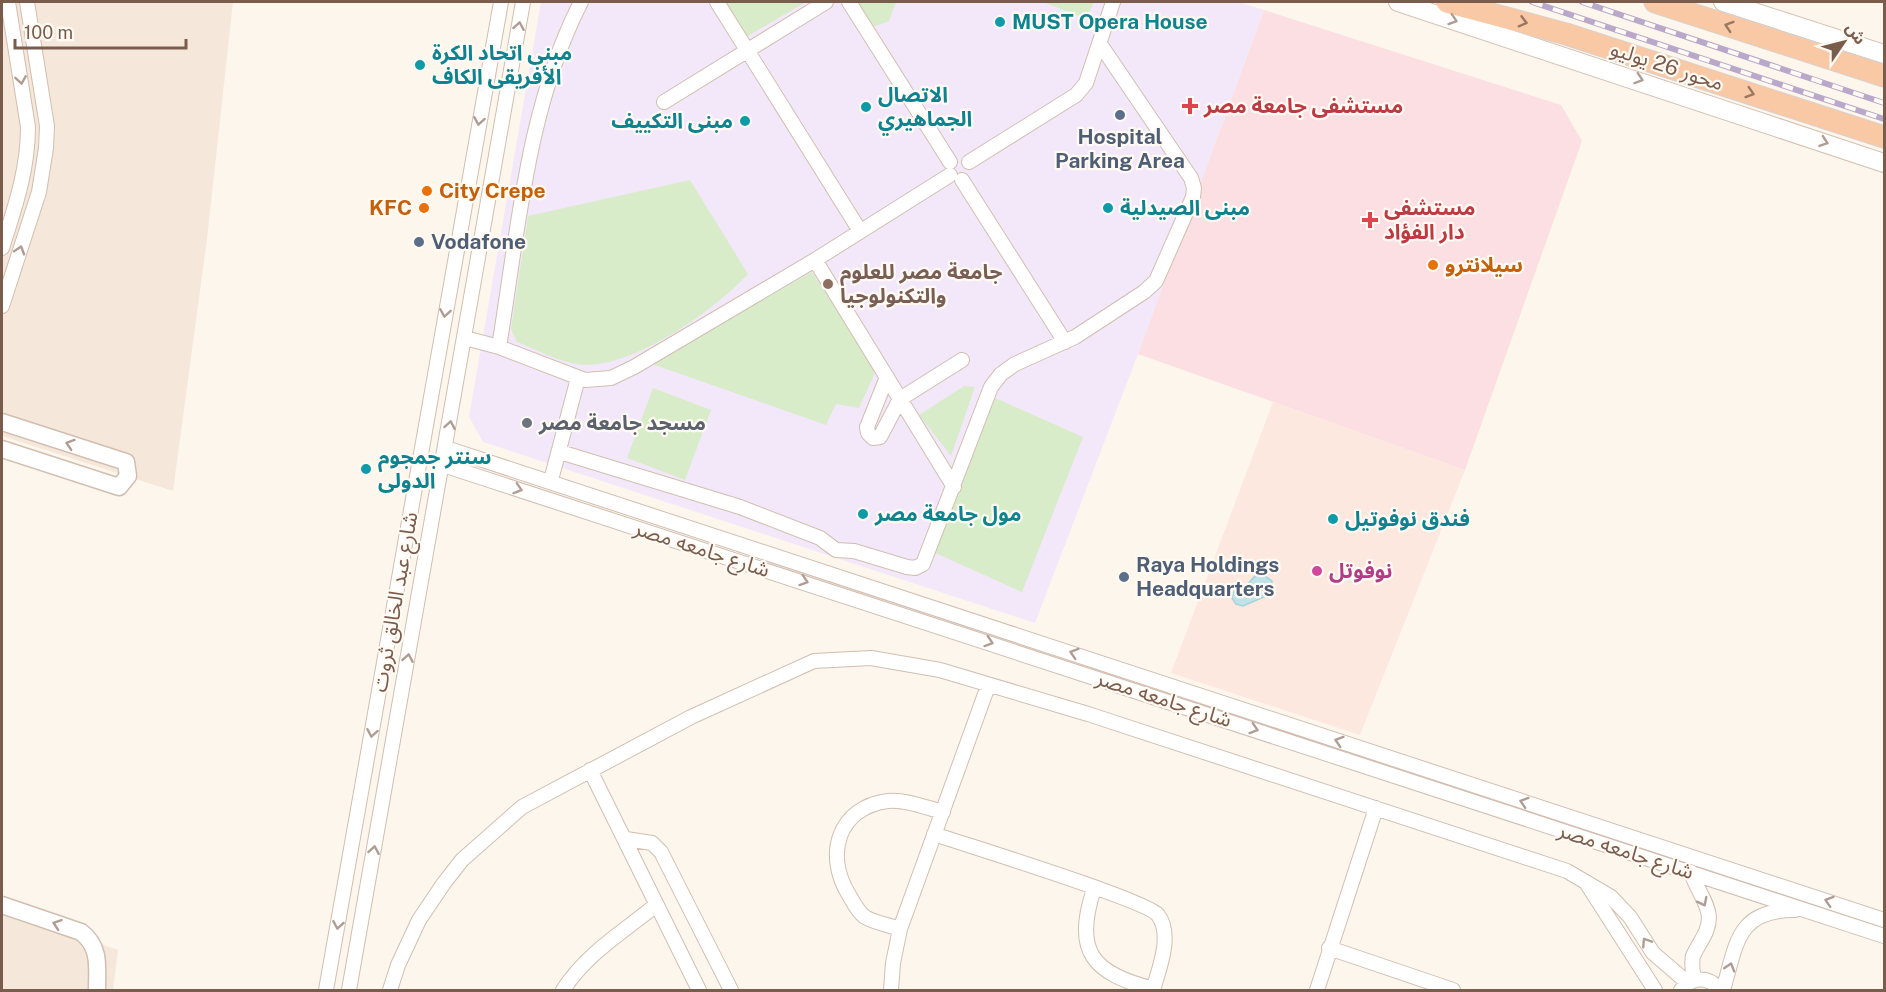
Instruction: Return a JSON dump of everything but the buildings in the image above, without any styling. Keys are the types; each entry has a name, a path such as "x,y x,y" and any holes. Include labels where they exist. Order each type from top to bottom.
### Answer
{"highway":[{"name":"محور 26 يوليو","path":"1447,2 1566,34 1884,137"},
{"path":"1655,2 1884,76"}],"main road":[{"path":"1398,2 1884,163"},
{"path":"1724,2 1884,54"}],"street":[{"path":"2,248 26,168 28,127 8,2"},
{"path":"2,306 42,182 47,126 27,2"},
{"name":"شارع عبد الخالق ثروت","path":"326,990 501,2"},
{"name":"شارع عبد الخالق ثروت","path":"349,990 523,2"},
{"path":"499,347 538,121 558,55 581,2"},
{"path":"717,2 860,231"},
{"path":"664,102 826,2"},
{"path":"849,2 954,172 1065,342"},
{"path":"465,338 499,347 578,378 602,380 634,367 815,260 954,172 962,157 969,162 1076,95 1086,83 1113,2"},
{"path":"560,452 740,507 820,538 836,550 854,550 915,568 927,560 991,387 1001,374 1015,364 1065,342 1144,292 1156,281 1194,188 1173,151 1100,44"},
{"path":"15,207 33,213"},
{"path":"815,260 954,487"},
{"path":"886,377 867,427 868,433 873,438 880,437 884,433 900,399 962,360"},
{"path":"550,480 560,452 578,378"},
{"path":"2,422 126,462 128,476 119,488 2,449"},
{"name":"شارع جامعه مصر","path":"446,448 550,480 1884,920"},
{"name":"شارع جامعه مصر","path":"443,465 1884,936"},
{"path":"390,990 398,965 419,920 462,860 522,807 690,717 814,661 871,658 940,670 1088,714 1567,871 1611,897 1630,917 1653,953 1688,985"},
{"path":"891,990 893,963 900,929 988,686"},
{"path":"590,770 699,990"},
{"path":"900,929 865,916 855,905 838,872 835,858 838,840 846,823 856,813 873,804 891,800 943,812"},
{"path":"1317,990 1376,808"},
{"path":"934,834 1123,897 1158,915 1165,930 1165,941 1154,990 1114,976 1092,956 1087,944 1086,912 1094,888"},
{"path":"626,839 652,843 661,852 731,990"},
{"path":"1688,985 1693,958 1706,934 1709,919 1707,908 1695,888 1691,872"},
{"path":"1584,880 1655,990"},
{"path":"2,905 81,932 89,938 94,945 97,959 97,990"},
{"path":"563,990 585,962 604,944 656,905"},
{"path":"1688,985 1707,980 1721,990 1744,926 1754,919 1781,910 1806,910"},
{"path":"1329,948 1453,990"}],"shaded area":[{"path":"2,2 233,2 207,239 173,491 2,436"},
{"name":"جامعة مصر للعلوم والتكنولوجيا","path":"541,2 1238,2 1264,10 1138,354 1035,623 483,442 469,417"},
{"name":"مستشفى دار الفؤاد","path":"1264,10 1561,105 1582,141 1465,470 1138,354"},
{"name":"نوفوتل","path":"1273,402 1465,470 1360,735 1171,673"},
{"path":"2,911 118,950 113,990 2,990"}],"green space":[{"path":"723,2 806,2 746,37"},
{"path":"853,2 896,2 889,21 870,28"},
{"path":"1043,2 1094,2 1086,19"},
{"path":"690,180 748,274 734,288 674,333 629,356 607,363 587,365 569,363 517,342 511,329 528,216"},
{"path":"812,272 876,371 859,408 836,404 826,425 649,363"},
{"path":"964,386 975,387 951,456 919,415"},
{"path":"653,388 711,410 685,480 627,458"},
{"path":"995,398 1083,437 1022,592 933,552"}],"water":[{"path":"1262,574 1272,581 1271,594 1243,606 1236,604 1232,598 1234,591 1246,586 1255,576"}],"railway":[{"path":"1532,2 1884,119"},
{"path":"1582,2 1884,103"}],"place":[{"name":"MUST Opera House","path":"1000,22"},
{"name":"مبنى اتحاد الكرة الأفريقى الكاف","path":"420,65"},
{"name":"مستشفى جامعة مصر","path":"1190,106"},
{"name":"الاتصال الجماهيري","path":"866,107"},
{"name":"Hospital Parking Area","path":"1120,115"},
{"name":"مبنى التكييف","path":"745,121"},
{"name":"City Crepe","path":"427,191"},
{"name":"KFC","path":"424,208"},
{"name":"مبنى الصيدلية","path":"1108,208"},
{"name":"مستشفى دار الفؤاد","path":"1370,220"},
{"name":"Vodafone","path":"419,242"},
{"name":"سيلانترو","path":"1433,265"},
{"name":"جامعة مصر للعلوم والتكنولوجيا","path":"828,284"},
{"name":"مسجد جامعة مصر","path":"527,423"},
{"name":"سنتر جمجوم الدولى","path":"366,469"},
{"name":"مول جامعة مصر","path":"863,514"},
{"name":"فندق نوفوتيل","path":"1333,519"},
{"name":"نوفوتل","path":"1317,571"},
{"name":"Raya Holdings Headquarters","path":"1124,577"}]}
